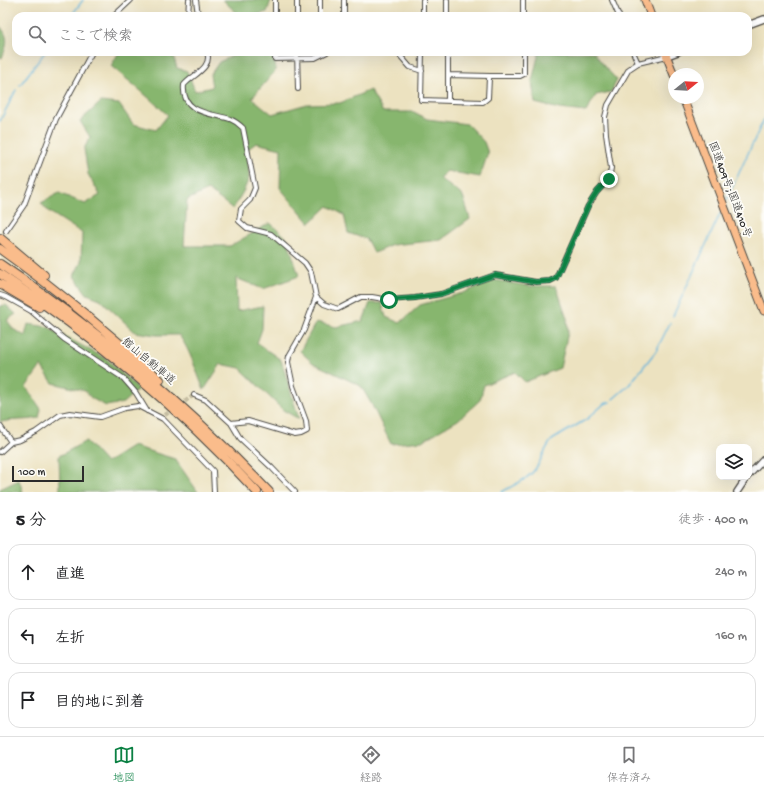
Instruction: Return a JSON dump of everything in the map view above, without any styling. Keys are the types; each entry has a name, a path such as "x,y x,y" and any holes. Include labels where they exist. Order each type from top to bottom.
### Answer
{"highway":[{"path":"644,0 649,12"},
{"path":"667,56 671,68"},
{"name":"国道409号;国道410号","path":"684,104 764,311"},
{"path":"0,238 44,274 89,319"},
{"path":"0,249 40,277 133,354 208,424 230,452"},
{"name":"館山自動車道","path":"0,264 73,316 121,353 177,401 269,492"},
{"name":"館山自動車道","path":"0,274 68,322 116,360 171,407 225,458 257,492"},
{"path":"0,284 68,322"}],"street":[{"path":"118,12 131,0"},
{"path":"188,12 189,0"},
{"path":"196,0 198,12"},
{"path":"275,0 275,12"},
{"path":"297,0 297,12"},
{"path":"320,0 320,12"},
{"path":"344,0 344,12"},
{"path":"423,0 423,12"},
{"path":"447,0 447,12"},
{"path":"523,0 524,12"},
{"path":"612,0 617,12"},
{"path":"752,24 764,19"},
{"path":"6,231 24,204 56,119 90,56"},
{"path":"207,56 208,60 204,67 184,85 185,95 190,104 197,110 206,114 230,119 243,128 255,188 250,200 241,209 240,221 248,228 271,234 305,263 311,272 316,297 304,330 289,356 288,362 294,386 306,421 307,431 295,435 248,421 231,423"},
{"path":"275,56 275,59 315,58 318,56"},
{"path":"400,56 410,67 422,71"},
{"path":"422,56 421,100 483,102 486,100 488,95 490,76"},
{"path":"448,56 448,101"},
{"path":"448,75 520,76 524,74 524,56"},
{"path":"635,56 638,63"},
{"path":"316,297 324,304 338,309 362,298 372,297 389,300 441,294 495,275 536,282 550,281 556,278 588,206 597,192 609,179 611,168 605,117 608,105 629,69 638,63 660,56"},
{"path":"297,58 298,89"},
{"path":"0,295 31,311 64,339 123,378 136,393 148,411"},
{"path":"194,395 206,400 231,423 240,438 295,492"},
{"path":"0,452 11,442 20,440 36,432 52,420 65,414 70,413 100,417 126,408 138,406 164,417 213,470 214,492"},
{"path":"0,426 11,442"},
{"path":"752,472 764,459"},
{"path":"737,492 745,480"}],"green space":[{"path":"223,0 271,0 267,12 236,12"},
{"path":"0,26 5,34 7,42 2,58 0,57"},
{"path":"117,56 173,56 177,68 187,71 195,91 212,87 210,75 219,62 232,56 274,56 276,70 252,98 272,114 307,104 340,103 370,90 383,112 414,112 427,119 467,124 484,142 488,153 480,177 447,171 439,178 463,196 470,219 441,240 392,245 374,253 366,239 348,233 344,215 328,206 310,223 280,188 281,149 256,143 248,149 249,178 233,209 208,190 187,200 184,246 230,246 270,223 287,238 299,276 263,289 236,278 237,311 263,306 262,329 257,343 281,360 299,419 283,410 240,368 221,364 204,390 190,355 179,335 156,335 135,332 100,299 87,294 74,276 81,262 82,233 48,211 41,203 59,193 85,204 100,195 88,174 84,149 90,137 80,121 101,102 119,104 133,124 156,130 168,115 111,66"},
{"path":"538,56 597,56 617,80 611,92 596,95 586,112 559,109 535,103 532,81"},
{"path":"494,280 529,286 556,286 567,318 568,332 560,368 525,382 515,372 484,385 480,400 458,420 422,441 391,444 361,386 313,363 300,351 316,322 336,327 363,321 370,303 382,303 386,317 400,323 420,305 463,293"},
{"path":"6,305 16,314 7,320 13,329 25,336 28,324 48,327 108,360 138,389 123,403 106,406 91,398 85,391 53,383 41,366 26,387 41,409 39,418 0,422 0,306"},
{"path":"86,441 106,463 133,446 175,459 198,492 59,492 59,456"},
{"path":"19,480 23,492 0,492 0,489"}],"waterway":[{"path":"74,12 83,0"},
{"path":"20,85 42,56"},
{"path":"0,121 16,90"},
{"path":"726,201 764,119"},
{"path":"673,316 721,212"},
{"path":"613,399 629,385 656,351 670,323"},
{"path":"502,492 525,479 533,472 547,446 552,440 587,419 604,404 610,402"}],"tunnel":[{"path":"180,405 194,395"},
{"path":"165,415 174,409"}],"route":[{"path":"389,300 441,294 495,275 536,282 550,281 556,278 588,206 597,192 609,179"}]}
